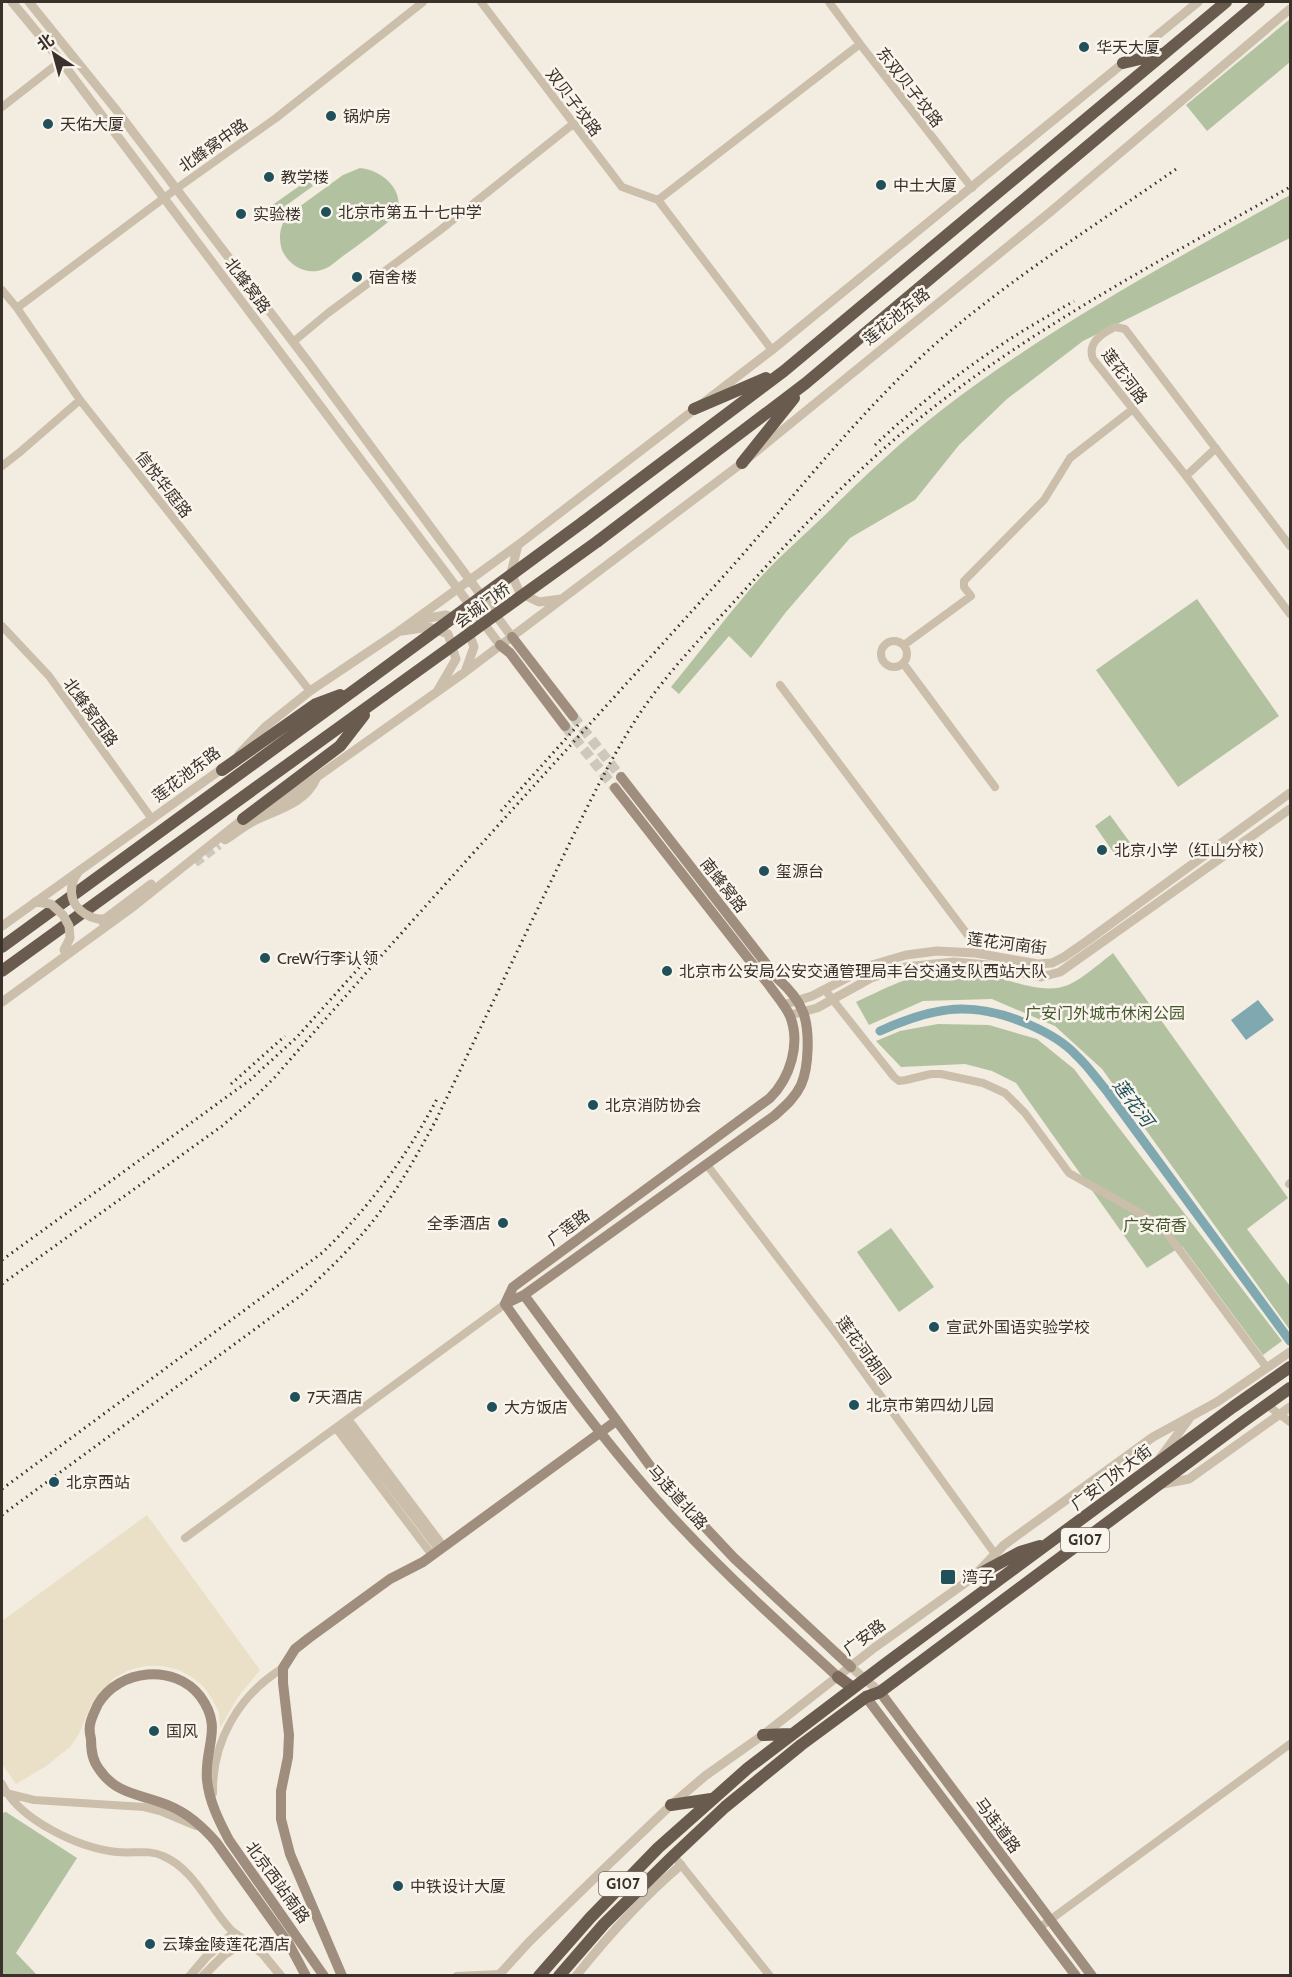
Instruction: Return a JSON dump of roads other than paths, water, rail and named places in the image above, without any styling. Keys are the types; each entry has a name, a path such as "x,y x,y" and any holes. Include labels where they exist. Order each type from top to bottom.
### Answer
{"highway":[{"name":"莲花池东路","path":"583,522 784,371 1226,2"},
{"name":"莲花池东路","path":"598,541 806,383 1259,2"},
{"path":"1123,63 1165,53"},
{"path":"694,409 784,371"},
{"path":"742,463 806,383"},
{"name":"会城门桥","path":"372,678 583,522"},
{"name":"会城门桥","path":"372,704 598,541"},
{"name":"莲花池东路","path":"2,947 372,678"},
{"path":"222,770 316,704 358,688"},
{"path":"243,819 340,746 372,704"},
{"path":"2,970 372,704"},
{"name":"广安门外大街","path":"865,1680 1284,1367"},
{"name":"G107","path":"880,1692 1290,1388"},
{"path":"972,1578 1020,1552 1052,1542"},
{"path":"854,1688 865,1680"},
{"name":"G107","path":"539,1976 590,1918 658,1848 712,1798 791,1734 854,1688"},
{"path":"866,1697 880,1692"},
{"name":"G107","path":"559,1976 604,1924 674,1855 777,1764 866,1697"},
{"path":"763,1735 791,1734"},
{"path":"671,1805 712,1798"}],"main road":[{"path":"512,637 573,716"},
{"path":"500,645 510,653 565,726"},
{"name":"南蜂窝路","path":"621,777 770,970 797,1001 803,1012"},
{"name":"南蜂窝路","path":"615,788 783,1005"},
{"path":"783,1005 790,1015"},
{"name":"广莲路","path":"505,1304 524,1295 707,1165 790,1102 801,1085 807,1065 807,1028 803,1012"},
{"name":"广莲路","path":"505,1304 513,1287 758,1108 780,1088 792,1064 793,1029 790,1015"},
{"name":"马连道北路","path":"524,1295 659,1478 734,1558 851,1667"},
{"name":"马连道北路","path":"505,1304 601,1432 652,1494 715,1562 838,1677 854,1688"},
{"path":"342,1976 290,1854 281,1819 281,1791 288,1757 289,1735 283,1668 295,1649 309,1638 390,1579 438,1551 616,1421"},
{"name":"北京西站南路","path":"306,1976 289,1944 216,1842 203,1828 186,1814 169,1805 119,1790 107,1781 97,1768 91,1754 90,1725 93,1713 102,1698 116,1684 133,1676 152,1674 172,1677 188,1685 199,1695 213,1724 207,1780 219,1821 229,1839 324,1976"},
{"name":"马连道路","path":"880,1692 1092,1976"},
{"name":"马连道路","path":"866,1697 1076,1976"}],"street":[{"name":"北蜂窝路","path":"12,2 62,62 500,645"},
{"name":"北蜂窝路","path":"29,2 117,111 293,342 512,637"},
{"name":"北蜂窝中路","path":"17,308 176,189 276,118 423,2"},
{"name":"双贝子坟路","path":"482,2 622,187 658,200"},
{"name":"东双贝子坟路","path":"829,2 972,188"},
{"path":"458,589 772,350 1198,2"},
{"name":"莲花池东路","path":"465,672 742,463 1118,155 1290,9"},
{"path":"772,350 658,200 860,44"},
{"path":"2,107 62,62"},
{"path":"293,342 328,313 439,231 573,124"},
{"name":"信悦华庭路","path":"2,290 17,308 80,400 310,691"},
{"name":"莲花河路","path":"1290,546 1125,329 1114,327 1093,343 1090,350 1093,359 1186,476 1290,614"},
{"path":"2,466 80,400"},
{"path":"904,645 971,596 964,587 964,581 1044,500 1070,458 1133,409"},
{"path":"1186,476 1216,448"},
{"path":"518,545 511,573 520,593 539,602 564,599"},
{"name":"莲花池东路","path":"2,926 222,770 265,727 310,691 458,589"},
{"path":"2,1002 134,906 243,819 286,799 465,672 474,647 465,622 446,615 414,621"},
{"name":"北蜂窝西路","path":"2,626 49,676 152,819"},
{"path":"398,632 429,627 447,634 456,659 437,692"},
{"path":"897,640 904,645 907,657 903,663 899,666 890,666 883,661 882,648 888,642 897,640"},
{"path":"903,663 995,787"},
{"path":"780,685 982,954"},
{"path":"219,845 252,822 290,805 312,789 317,777"},
{"name":"莲花河南街","path":"783,1005 825,990 872,965 906,955 938,951 982,954 1038,964 1053,963 1290,793"},
{"name":"莲花河南街","path":"790,1015 817,1008 887,971 922,964 954,962 978,964 1041,977 1060,972 1290,809"},
{"path":"2,996 194,852 204,850"},
{"path":"79,871 72,883 72,894 76,905 96,920 105,919"},
{"path":"35,902 51,904 63,915 69,926 70,938 64,950"},
{"path":"825,990 899,1081 941,1074 983,1083 1005,1093 1025,1113 1069,1173 1161,1225 1268,1368"},
{"name":"莲花河胡同","path":"707,1165 837,1335 995,1554"},
{"name":"广莲路","path":"185,1538 505,1304"},
{"name":"广安路","path":"499,1975 529,1942 671,1805 705,1776 763,1735 874,1648 972,1578 1004,1545 1153,1437 1217,1402 1268,1368 1284,1367 1290,1352"},
{"path":"1217,1402 1233,1407"},
{"path":"1267,1405 1290,1422"},
{"path":"1160,1484 1189,1479 1290,1407"},
{"path":"1154,1466 1190,1417"},
{"path":"342,1424 438,1551"},
{"path":"342,1424 438,1551"},
{"name":"马连道北路","path":"851,1667 880,1692"},
{"path":"213,1804 213,1779 220,1742 240,1706 258,1685 283,1668"},
{"path":"854,1688 866,1697"},
{"path":"1040,1928 1290,1744"},
{"path":"2,1784 4,1793 22,1811 36,1821 86,1846 119,1852 142,1851 162,1855 178,1864 191,1878 223,1923 234,1934 262,1953 281,1976"},
{"path":"4,1793 34,1800 144,1807 203,1828"},
{"path":"674,1855 770,1976"},
{"path":"576,1976 606,1938 654,1888 681,1865"},
{"path":"190,1976 201,1962 234,1934"},
{"path":"203,1976 225,1955 245,1942"},
{"path":"337,1961 343,1971 350,1976"},
{"path":"457,1976 499,1975"}],"water":[{"path":"1258,1000 1274,1020 1246,1040 1231,1020"}],"waterway":[{"name":"莲花河","path":"880,1031 919,1016 954,1009 972,1009 1009,1017 1030,1025 1066,1046 1084,1063 1106,1090 1290,1341"}],"tunnel":[{"path":"573,716 621,777"},
{"path":"565,726 615,788"},
{"path":"195,863 219,845"}],"railway":[{"path":"2,1284 222,1126 275,1077 738,559 846,434 903,374 962,321 992,298 1053,253 1179,167"},
{"path":"2,1515 300,1296 366,1230 399,1185 435,1122 584,814 633,724 684,656 812,518 912,424 980,372 1111,289 1290,187"},
{"path":"875,445 923,402 974,363 1074,301"},
{"path":"501,811 579,724"},
{"path":"2,1260 250,1080 297,1037 374,951"},
{"path":"231,1084 285,1036"},
{"path":"2,1489 322,1253 356,1218 386,1181 413,1141 437,1099"}],"place":[{"name":"华天大厦","path":"1084,47"},
{"name":"锅炉房","path":"331,116"},
{"name":"天佑大厦","path":"48,124"},
{"name":"教学楼","path":"269,177"},
{"name":"中土大厦","path":"881,185"},
{"name":"北京市第五十七中学","path":"326,212"},
{"name":"实验楼","path":"241,214"},
{"name":"宿舍楼","path":"357,277"},
{"name":"北京小学（红山分校）","path":"1102,850"},
{"name":"玺源台","path":"764,871"},
{"name":"CreW行李认领","path":"265,958"},
{"name":"北京市公安局公安交通管理局丰台交通支队西站大队","path":"667,971"},
{"name":"北京消防协会","path":"593,1105"},
{"name":"全季酒店","path":"503,1223"},
{"name":"宣武外国语实验学校","path":"934,1327"},
{"name":"7天酒店","path":"295,1397"},
{"name":"北京市第四幼儿园","path":"854,1405"},
{"name":"大方饭店","path":"492,1407"},
{"name":"北京西站","path":"54,1482"},
{"name":"湾子","path":"948,1577"},
{"name":"国风","path":"154,1731"},
{"name":"中铁设计大厦","path":"398,1886"},
{"name":"云瑧金陵莲花酒店","path":"150,1944"}],"park label":[{"name":"广安门外城市休闲公园","path":"1105,1013"},
{"name":"广安荷香","path":"1155,1225"}]}
